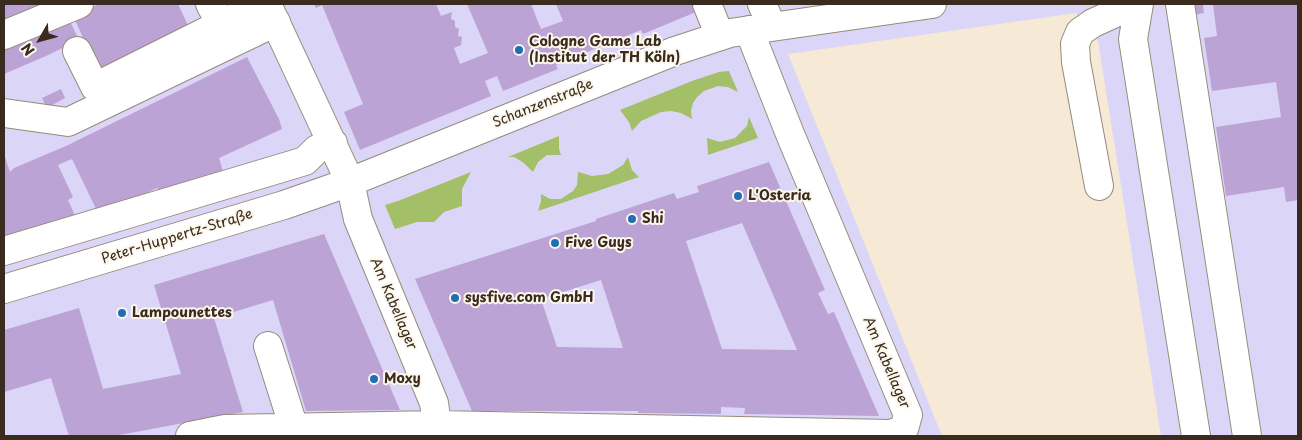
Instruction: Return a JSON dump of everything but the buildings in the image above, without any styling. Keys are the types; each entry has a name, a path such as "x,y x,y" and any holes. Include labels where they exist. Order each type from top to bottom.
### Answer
{"street":[{"path":"4,35 79,4"},
{"path":"707,4 720,36"},
{"name":"Schanzenstraße","path":"350,182 675,51 761,20 932,4"},
{"path":"1100,186 1076,62 1075,44 1080,32 1093,23 1137,4"},
{"path":"1137,4 1132,39 1196,436"},
{"path":"1180,4 1247,436"},
{"path":"77,51 95,87 216,14 269,10"},
{"path":"4,113 68,122 269,10"},
{"path":"269,10 350,182"},
{"name":"Am Kabellager","path":"190,436 224,429 437,425 891,434 904,429 908,415 798,152 761,20"},
{"path":"4,250 305,160 317,149 333,143"},
{"name":"Am Kabellager","path":"350,182 358,219 434,403 437,425"},
{"name":"Peter-Huppertz-Straße","path":"4,289 284,205 350,182"},
{"path":"263,348 287,428"}],"shaded area":[{"path":"4,4 1298,4 1298,436 1161,436 1098,41 1076,13 788,54 942,436 4,436"}],"green space":[{"path":"729,71 738,92 728,87 718,86 704,91 693,103 692,119 681,113 661,112 641,121 632,131 629,122 620,110 692,81 719,72"},
{"path":"749,117 758,138 708,155 707,138 720,142 735,138 747,126"},
{"path":"559,136 561,155 547,155 538,162 533,172 514,157 508,157"},
{"path":"628,157 632,170 639,177 538,211 541,194 550,199 561,199 573,191 577,185 578,172 592,176 608,174 623,165"},
{"path":"471,172 462,189 462,206 444,212 434,222 417,222 395,229 385,205"}],"place":[{"name":"Cologne Game Lab (Institut der TH Köln)","path":"519,50"},
{"name":"L'Osteria","path":"738,196"},
{"name":"Shi","path":"632,219"},
{"name":"Five Guys","path":"555,243"},
{"name":"sysfive.com GmbH","path":"455,298"},
{"name":"Lampounettes","path":"122,313"},
{"name":"Moxy","path":"374,379"}]}
